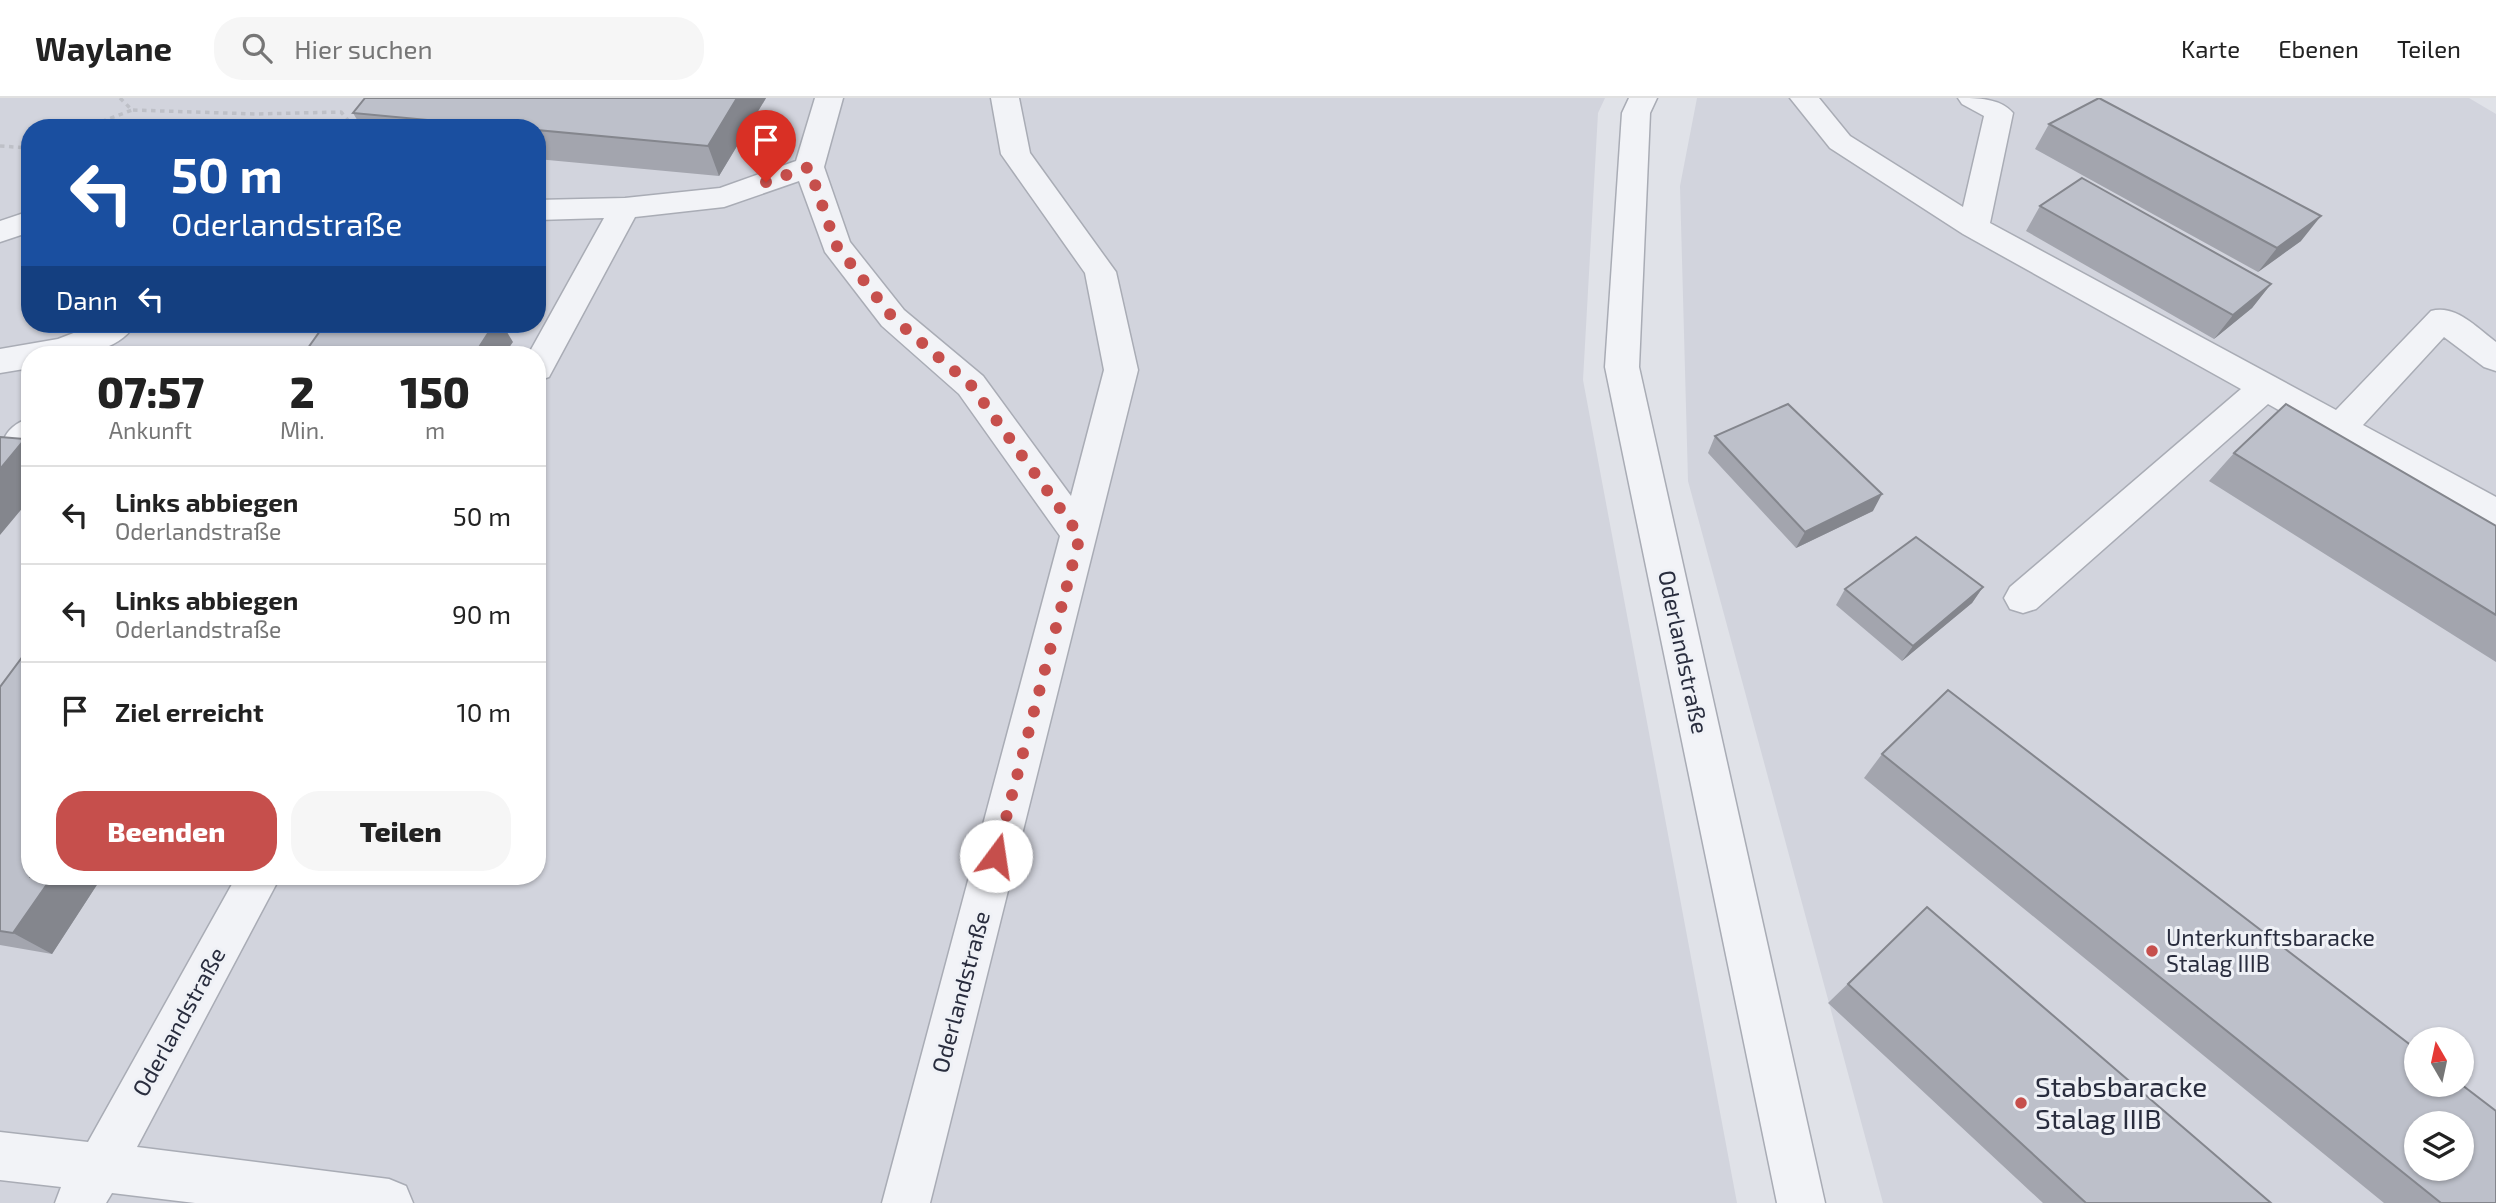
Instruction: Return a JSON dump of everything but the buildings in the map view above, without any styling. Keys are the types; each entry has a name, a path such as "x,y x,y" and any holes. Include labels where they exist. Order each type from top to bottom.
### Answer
{"street":[{"path":"829,98 809,167 836,245 893,318 971,385 1080,536"},
{"name":"Oderlandstraße","path":"906,1203 1121,370 1100,272 1017,154 1005,98"},
{"name":"Oderlandstraße","path":"1643,98 1636,113 1622,367 1801,1203"},
{"path":"1804,98 1840,142 1974,227 2496,514"},
{"path":"1972,98 1999,113 1974,227"},
{"path":"546,210 625,208 723,197 809,167"},
{"path":"546,353 625,208"},
{"path":"0,232 21,224"},
{"path":"2340,428 2442,319 2496,359"},
{"path":"72,346 102,333"},
{"path":"0,361 21,358"},
{"path":"2023,598 2265,387"},
{"path":"5,462 21,442"},
{"name":"Oderlandstraße","path":"89,1185 255,885"},
{"path":"0,1156 89,1185 389,1203"}],"path":[{"path":"120,98 132,110"},
{"path":"108,119 132,110 256,114 341,112 347,119"},
{"path":"0,146 21,147"}],"shaded area":[{"path":"0,98 1605,98 1598,113 1583,380 1737,1203 0,1203"},
{"path":"1697,98 2469,98 2496,114 2496,1203 1883,1203 1688,481 1680,186"}],"place":[{"name":"Unterkunftsbaracke Stalag IIIB","path":"2152,951"},
{"name":"Stabsbaracke Stalag IIIB","path":"2021,1103"}],"route":[{"path":"766,182 809,167 836,245 893,318 971,385 1080,536 996,856"}]}
